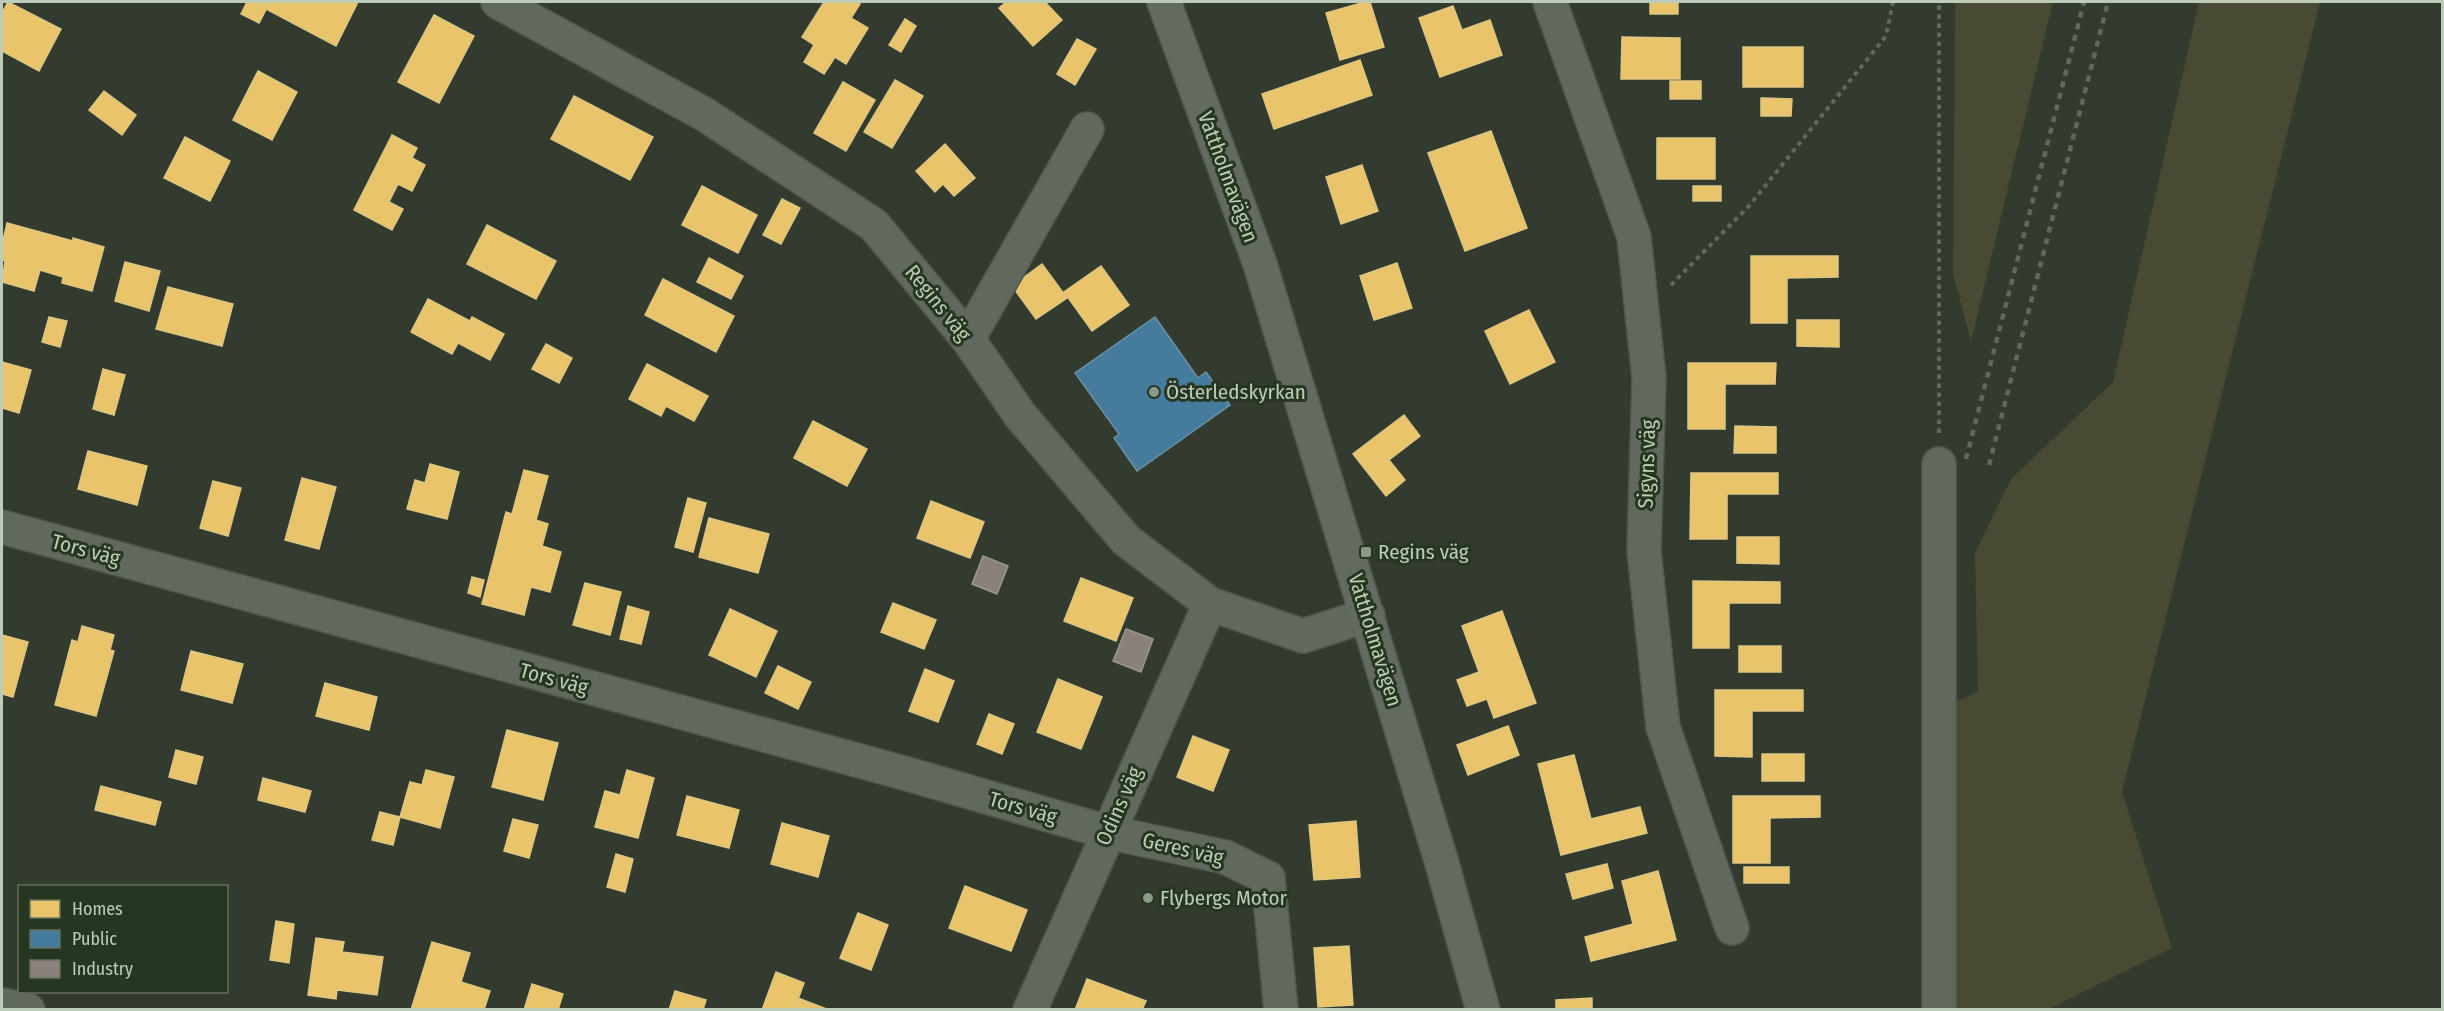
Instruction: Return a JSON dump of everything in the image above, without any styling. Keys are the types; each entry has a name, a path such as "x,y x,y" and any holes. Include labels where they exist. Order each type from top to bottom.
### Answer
{"main road":[{"name":"Vattholmavägen","path":"1164,2 1260,264 1368,615 1483,1010"}],"street":[{"name":"Regins väg","path":"498,2 704,114 874,225 968,339 1020,415 1126,540 1210,604 1303,636 1368,615"},
{"name":"Sigyns väg","path":"1550,2 1634,237 1649,378 1644,551 1663,727 1732,928"},
{"path":"968,339 1087,129"},
{"path":"1938,1010 1939,464"},
{"name":"Tors väg","path":"2,527 892,770 1107,832"},
{"name":"Odins väg","path":"1030,1010 1210,604"},
{"name":"Geres väg","path":"1107,832 1225,857 1268,878 1281,1010"},
{"path":"2,1005 28,1010"}],"path":[{"path":"1642,312 1703,255 1749,206 1886,36 1893,2"},
{"path":"1939,2 1939,464"}],"green space":[{"path":"1955,2 2053,2 1971,341 1953,274"},
{"path":"2199,2 2320,2 2122,792 2172,948 2049,1009 1952,1009 1949,705 1978,692 1975,553 2011,479 2113,382"}],"building: Homes":[{"path":"8,2 61,29 39,71 2,51 2,13"},
{"path":"247,2 270,2 259,23 241,14"},
{"path":"270,2 351,2 357,4 336,46 266,9"},
{"path":"824,2 860,4 851,18 868,28 846,64 835,57 824,74 804,62 814,45 802,37"},
{"path":"1006,2 1045,2 1062,20 1033,46 999,8"},
{"path":"1370,2 1384,47 1340,60 1326,13"},
{"path":"1650,2 1678,2 1678,14 1650,14"},
{"path":"1453,6 1462,30 1490,20 1502,55 1440,77 1419,18"},
{"path":"434,15 474,36 439,103 398,82"},
{"path":"905,19 916,26 901,52 889,45"},
{"path":"1622,37 1680,38 1680,79 1621,79"},
{"path":"1077,39 1096,49 1075,85 1057,74"},
{"path":"1743,47 1803,47 1803,87 1743,87"},
{"path":"1360,60 1372,95 1274,129 1262,94"},
{"path":"258,71 297,92 272,140 233,120"},
{"path":"895,80 923,96 892,148 864,132"},
{"path":"1670,81 1701,81 1701,99 1670,99"},
{"path":"843,82 875,100 846,151 814,133"},
{"path":"104,91 136,115 122,135 89,110"},
{"path":"574,96 653,137 630,180 551,139"},
{"path":"1761,98 1792,99 1791,116 1761,116"},
{"path":"1491,131 1527,228 1465,251 1428,153"},
{"path":"392,135 417,148 412,158 425,165 412,191 398,184 389,202 403,209 392,230 354,210"},
{"path":"185,137 230,161 210,201 164,178"},
{"path":"1657,138 1715,138 1715,179 1657,179"},
{"path":"945,144 975,178 954,196 943,184 935,192 916,171"},
{"path":"1362,165 1378,211 1341,224 1326,177"},
{"path":"702,186 757,215 738,253 682,225"},
{"path":"1693,186 1721,186 1721,201 1693,201"},
{"path":"782,199 800,208 781,244 763,235"},
{"path":"7,223 104,247 92,291 62,283 63,277 40,270 34,291 2,282 5,261 2,260 2,245"},
{"path":"487,225 556,261 536,299 467,264"},
{"path":"1751,256 1838,256 1838,277 1787,278 1787,323 1751,323"},
{"path":"709,258 743,276 731,299 697,282"},
{"path":"125,262 160,271 149,311 115,301"},
{"path":"1397,263 1412,308 1374,320 1360,276"},
{"path":"1042,264 1067,298 1036,319 1012,286"},
{"path":"1101,266 1129,305 1092,331 1064,292"},
{"path":"663,279 734,316 716,352 645,315"},
{"path":"168,287 233,304 222,346 156,329"},
{"path":"428,299 470,321 452,354 411,332"},
{"path":"1529,310 1555,362 1510,384 1485,331"},
{"path":"49,317 67,321 60,347 42,342"},
{"path":"472,317 504,334 490,360 458,343"},
{"path":"1797,320 1839,320 1839,347 1797,346"},
{"path":"546,344 572,358 559,383 532,369"},
{"path":"2,362 31,370 19,413 2,408"},
{"path":"1688,363 1776,363 1775,384 1725,384 1725,429 1688,429"},
{"path":"647,364 708,396 694,421 666,406 661,416 629,399"},
{"path":"103,369 125,375 114,415 93,409"},
{"path":"1404,415 1420,436 1389,460 1405,480 1386,496 1353,454"},
{"path":"813,421 867,449 847,486 794,458"},
{"path":"1735,426 1776,427 1776,453 1734,453"},
{"path":"88,451 147,466 137,505 78,489"},
{"path":"430,464 459,472 447,519 407,509 415,480 425,483"},
{"path":"524,470 548,476 536,520 548,524 542,546 561,552 550,592 531,587 524,615 482,604 506,512 512,514"},
{"path":"1691,473 1778,473 1778,494 1727,494 1727,539 1690,539"},
{"path":"302,478 336,487 319,549 285,540"},
{"path":"213,481 241,488 228,536 200,528"},
{"path":"688,498 706,503 693,552 675,547"},
{"path":"931,501 984,522 970,558 917,538"},
{"path":"709,518 769,534 758,573 699,557"},
{"path":"1737,537 1779,537 1779,564 1737,563"},
{"path":"472,577 484,580 480,597 468,593"},
{"path":"1081,578 1133,598 1116,641 1064,621"},
{"path":"1693,581 1780,582 1780,603 1729,603 1729,648 1693,648"},
{"path":"585,583 621,592 610,635 573,625"},
{"path":"893,603 936,620 924,649 881,632"},
{"path":"628,606 649,612 641,644 620,639"},
{"path":"730,609 777,631 756,677 709,655"},
{"path":"1502,611 1536,703 1494,718 1487,699 1467,706 1457,680 1479,672 1462,626"},
{"path":"82,626 114,635 110,650 114,651 96,716 55,705 72,640 78,642"},
{"path":"2,635 28,642 13,697 2,694"},
{"path":"1739,646 1781,646 1781,672 1739,672"},
{"path":"191,651 243,664 232,703 181,690"},
{"path":"778,666 811,682 798,709 765,693"},
{"path":"925,669 954,681 938,722 909,711"},
{"path":"1058,679 1102,697 1081,749 1037,732"},
{"path":"325,683 377,697 369,730 316,716"},
{"path":"1715,690 1803,690 1803,711 1752,711 1752,757 1715,756"},
{"path":"989,714 1014,724 1002,754 977,744"},
{"path":"1508,726 1519,755 1468,775 1457,745"},
{"path":"507,730 558,743 543,800 492,787"},
{"path":"1193,736 1229,750 1213,791 1177,777"},
{"path":"176,750 203,757 196,784 169,777"},
{"path":"1762,754 1804,754 1804,781 1762,781"},
{"path":"1574,755 1591,819 1640,807 1647,833 1561,855 1538,764"},
{"path":"426,770 454,777 440,828 400,817 410,782 422,785"},
{"path":"627,770 654,778 638,838 595,827 605,791 620,795"},
{"path":"263,778 311,791 305,812 258,800"},
{"path":"101,786 161,802 155,825 95,810"},
{"path":"687,796 739,810 729,848 677,835"},
{"path":"1733,796 1820,796 1820,817 1770,818 1770,863 1733,863"},
{"path":"380,812 400,817 393,845 372,840"},
{"path":"513,819 538,825 529,858 504,851"},
{"path":"1356,821 1360,877 1314,880 1309,825"},
{"path":"782,823 829,836 818,877 771,864"},
{"path":"616,854 633,859 625,892 607,887"},
{"path":"1607,864 1613,888 1573,899 1566,874"},
{"path":"1744,867 1789,867 1789,883 1744,883"},
{"path":"1658,871 1676,940 1591,961 1585,937 1633,924 1622,881"},
{"path":"965,886 1027,910 1011,951 949,928"},
{"path":"858,913 888,925 871,970 840,958"},
{"path":"276,921 294,924 289,963 270,960"},
{"path":"316,938 344,942 342,952 383,957 377,995 337,990 336,999 308,995"},
{"path":"432,942 470,953 461,982 490,991 484,1010 411,1010"},
{"path":"1349,946 1353,1005 1318,1007 1314,948"},
{"path":"776,972 804,983 794,1010 762,1010"},
{"path":"1087,979 1146,1001 1142,1010 1075,1010"},
{"path":"532,984 563,994 558,1010 524,1010"},
{"path":"675,991 706,1000 703,1010 669,1010"},
{"path":"798,998 829,1010 794,1010"},
{"path":"1592,998 1592,1010 1556,1010 1556,1000"}],"building: Public":[{"name":"Österledskyrkan","path":"1155,317 1198,378 1206,372 1230,405 1137,471 1114,438 1119,434 1075,373"}],"building: Industry":[{"path":"983,556 1008,566 997,594 972,584"},
{"path":"1126,629 1153,639 1141,672 1113,661"}],"railway":[{"path":"1966,459 2084,2"},
{"path":"1989,465 2108,2"}],"place":[{"name":"Österledskyrkan","path":"1154,392"},
{"name":"Regins väg","path":"1366,552"},
{"name":"Flybergs Motor","path":"1148,898"}]}
